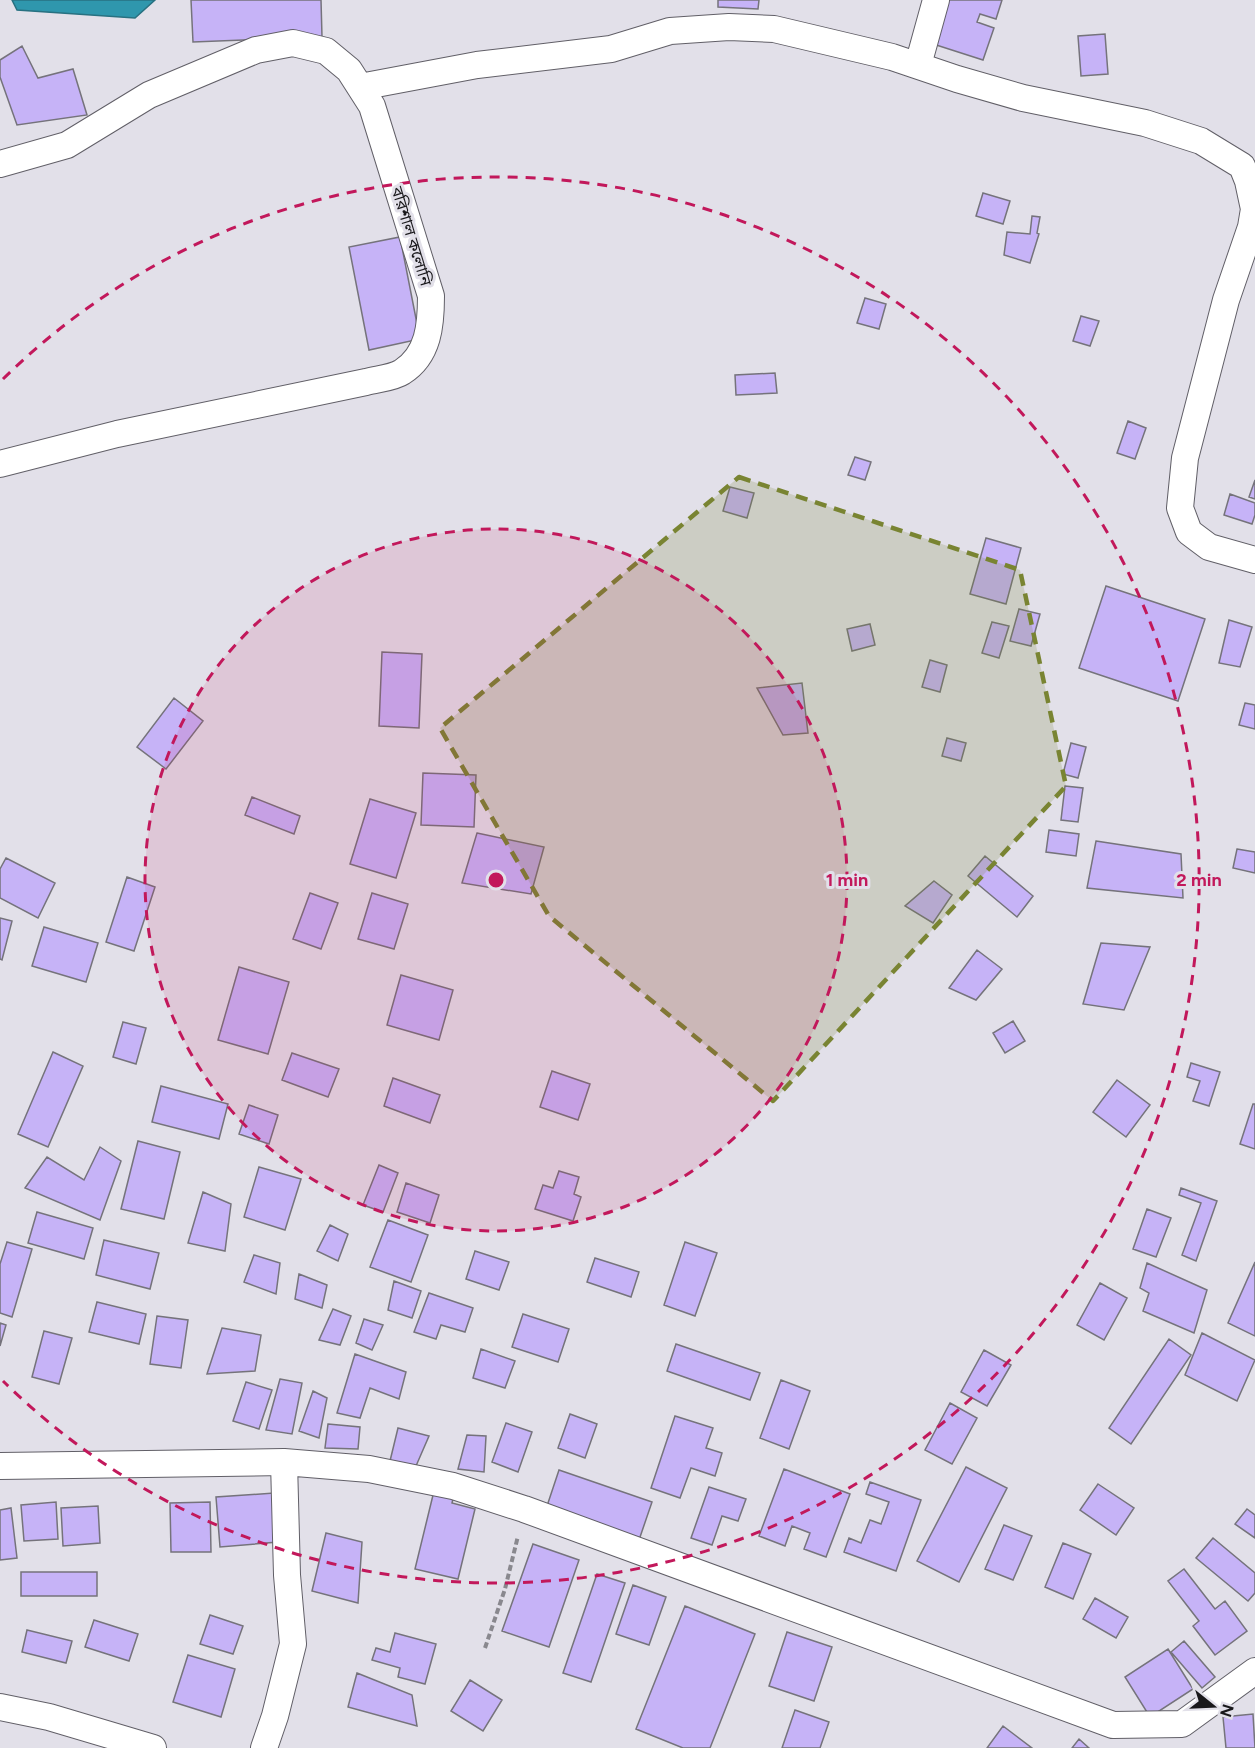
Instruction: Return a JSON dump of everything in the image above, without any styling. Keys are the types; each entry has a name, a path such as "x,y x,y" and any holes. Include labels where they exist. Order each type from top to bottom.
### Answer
{"street":[{"path":"918,66 936,0"},
{"path":"360,87 477,65 611,49 670,31 729,27 774,29 892,57 1023,98 1145,123 1201,141 1242,166 1252,193 1254,208 1251,227 1226,300 1185,458 1180,508 1190,532 1209,547 1255,560"},
{"name":"বরিশাল কলোনি","path":"0,164 67,144 149,95 256,50 293,44 326,51 349,70 372,106 431,296 431,326 420,357 401,373 117,434 0,464"},
{"path":"264,1748 275,1716 293,1644 287,1575 284,1462"},
{"path":"0,1466 284,1462 369,1469 453,1486 524,1509 1113,1725 1182,1725 1255,1671"},
{"path":"0,1707 49,1717 153,1748"}],"path":[{"path":"485,1648 504,1589 524,1509"}],"highlighted area":[{"path":"739,477 1020,570 1066,786 773,1101 549,916 440,728"}],"water":[{"path":"12,0 155,0 135,18 17,10"}],"building":[{"path":"191,0 321,0 322,37 193,42"},
{"path":"718,0 759,0 758,9 718,7"},
{"path":"943,0 1002,0 996,19 980,14 977,22 994,28 983,60 930,43"},
{"path":"1105,34 1108,74 1081,76 1078,36"},
{"path":"22,46 38,78 73,69 87,115 17,125 0,77 0,60"},
{"path":"983,193 1010,201 1003,224 976,216"},
{"path":"1032,216 1040,217 1037,233 1039,234 1030,263 1004,255 1007,232 1030,234"},
{"path":"400,237 420,339 369,350 349,247"},
{"path":"865,298 886,304 879,329 857,323"},
{"path":"1081,316 1099,321 1090,346 1073,341"},
{"path":"775,373 777,393 736,395 735,375"},
{"path":"1128,421 1146,428 1135,459 1117,453"},
{"path":"855,457 871,462 865,480 848,475"},
{"path":"1255,480 1255,499 1249,497"},
{"path":"730,487 754,493 747,518 723,511"},
{"path":"1230,494 1255,503 1252,524 1224,515"},
{"path":"986,538 1021,548 1006,604 970,594"},
{"path":"1106,586 1205,619 1178,701 1079,668"},
{"path":"1019,609 1040,614 1031,646 1010,641"},
{"path":"1229,620 1252,627 1240,667 1219,663"},
{"path":"992,622 1009,626 999,658 982,653"},
{"path":"870,624 875,645 852,651 847,629"},
{"path":"382,652 422,654 419,728 379,726"},
{"path":"930,660 947,665 940,692 922,687"},
{"path":"802,683 808,733 783,735 757,688"},
{"path":"174,698 203,721 166,769 137,747"},
{"path":"1245,703 1255,705 1255,729 1239,725"},
{"path":"947,738 966,743 961,761 942,756"},
{"path":"1071,743 1086,747 1078,778 1063,774"},
{"path":"423,773 476,775 474,827 421,825"},
{"path":"1065,786 1083,788 1078,822 1061,820"},
{"path":"252,797 300,816 294,834 245,815"},
{"path":"370,799 416,813 396,878 350,864"},
{"path":"1049,830 1079,834 1076,856 1046,852"},
{"path":"477,833 544,847 531,894 462,883"},
{"path":"1096,841 1181,854 1183,898 1087,888"},
{"path":"1237,849 1255,852 1255,873 1233,868"},
{"path":"985,856 1033,896 1017,917 968,876"},
{"path":"6,858 55,883 38,918 0,898 0,869"},
{"path":"127,877 155,887 134,951 106,942"},
{"path":"934,881 952,895 933,923 905,906"},
{"path":"310,893 338,903 321,949 293,939"},
{"path":"372,893 408,904 394,949 358,939"},
{"path":"0,918 12,921 2,960 0,959"},
{"path":"44,927 98,943 86,982 32,966"},
{"path":"1101,943 1150,947 1124,1010 1083,1004"},
{"path":"977,950 1002,969 976,1000 949,988"},
{"path":"239,967 289,982 268,1054 218,1040"},
{"path":"401,975 453,990 439,1040 387,1025"},
{"path":"1013,1021 1025,1041 1005,1053 993,1033"},
{"path":"123,1022 146,1028 136,1064 113,1057"},
{"path":"53,1052 83,1066 48,1147 18,1134"},
{"path":"292,1053 339,1069 328,1097 282,1080"},
{"path":"1191,1063 1220,1072 1209,1106 1193,1101 1200,1081 1187,1077"},
{"path":"552,1071 590,1084 578,1120 540,1107"},
{"path":"393,1078 440,1095 430,1123 384,1106"},
{"path":"1117,1080 1150,1105 1126,1137 1093,1112"},
{"path":"161,1086 228,1104 219,1139 152,1122"},
{"path":"1253,1104 1255,1104 1255,1149 1240,1144"},
{"path":"249,1105 278,1115 269,1144 239,1134"},
{"path":"138,1141 180,1152 164,1219 121,1209"},
{"path":"100,1147 121,1161 100,1220 25,1188 47,1157 84,1180"},
{"path":"379,1165 398,1173 383,1212 363,1205"},
{"path":"259,1167 301,1179 285,1230 244,1217"},
{"path":"559,1171 579,1177 574,1194 581,1197 573,1221 535,1209 543,1185 553,1188"},
{"path":"406,1183 439,1195 430,1223 397,1212"},
{"path":"1181,1188 1217,1201 1196,1261 1182,1255 1201,1203 1179,1195"},
{"path":"203,1192 231,1204 225,1251 188,1243"},
{"path":"1147,1209 1171,1218 1156,1257 1133,1249"},
{"path":"37,1212 93,1228 84,1259 28,1243"},
{"path":"388,1220 428,1235 411,1282 370,1267"},
{"path":"330,1225 348,1234 338,1261 317,1251"},
{"path":"104,1240 159,1253 150,1289 96,1275"},
{"path":"7,1242 32,1249 12,1317 0,1313 0,1264"},
{"path":"685,1242 717,1253 695,1316 664,1305"},
{"path":"475,1251 509,1262 499,1290 466,1279"},
{"path":"254,1255 280,1263 276,1294 244,1282"},
{"path":"595,1258 639,1272 631,1297 587,1282"},
{"path":"1255,1262 1255,1336 1228,1323"},
{"path":"1147,1263 1207,1290 1194,1333 1143,1311 1149,1293 1140,1288"},
{"path":"299,1274 327,1285 322,1308 295,1299"},
{"path":"394,1281 421,1291 412,1318 388,1310"},
{"path":"1100,1283 1127,1298 1104,1340 1077,1325"},
{"path":"429,1293 473,1308 465,1332 441,1325 436,1339 414,1332"},
{"path":"97,1302 146,1314 139,1344 89,1332"},
{"path":"333,1309 351,1316 340,1345 319,1340"},
{"path":"523,1314 569,1329 558,1362 512,1347"},
{"path":"157,1316 188,1320 181,1368 150,1364"},
{"path":"364,1319 383,1325 372,1350 356,1343"},
{"path":"0,1323 6,1325 0,1346"},
{"path":"222,1328 261,1335 255,1371 207,1374"},
{"path":"44,1331 72,1338 59,1384 32,1377"},
{"path":"1202,1333 1255,1360 1237,1401 1185,1375"},
{"path":"1169,1339 1191,1355 1131,1444 1109,1428"},
{"path":"676,1344 760,1373 750,1400 667,1371"},
{"path":"481,1349 515,1361 505,1388 473,1378"},
{"path":"984,1350 1011,1365 987,1406 961,1392"},
{"path":"355,1354 406,1372 399,1399 370,1388 360,1418 337,1413"},
{"path":"280,1379 302,1383 292,1434 266,1430"},
{"path":"781,1380 810,1391 789,1449 760,1438"},
{"path":"246,1382 272,1390 259,1429 233,1421"},
{"path":"313,1391 327,1398 319,1438 299,1431"},
{"path":"950,1403 977,1418 952,1464 925,1450"},
{"path":"570,1414 597,1424 585,1458 558,1448"},
{"path":"675,1416 713,1428 706,1448 722,1453 715,1476 691,1468 680,1498 651,1488"},
{"path":"506,1423 532,1432 518,1472 492,1462"},
{"path":"328,1424 360,1427 358,1449 325,1448"},
{"path":"398,1428 429,1436 416,1466 390,1461"},
{"path":"467,1435 486,1436 484,1472 458,1469"},
{"path":"966,1467 1007,1488 959,1582 917,1561"},
{"path":"784,1469 850,1494 826,1557 804,1549 810,1533 792,1526 785,1546 759,1536"},
{"path":"559,1470 652,1502 639,1540 546,1509"},
{"path":"870,1482 921,1500 896,1571 844,1552 849,1538 861,1543 870,1520 881,1524 889,1502 866,1494"},
{"path":"1098,1484 1134,1508 1116,1535 1080,1510"},
{"path":"709,1487 746,1499 738,1521 722,1516 712,1545 691,1538"},
{"path":"434,1491 454,1495 452,1503 475,1509 458,1579 415,1569"},
{"path":"274,1493 278,1542 220,1547 216,1497"},
{"path":"56,1502 58,1539 24,1541 21,1505"},
{"path":"210,1502 211,1552 171,1552 170,1503"},
{"path":"98,1506 100,1543 63,1546 61,1508"},
{"path":"11,1508 17,1558 0,1560 0,1510"},
{"path":"1247,1509 1255,1515 1255,1538 1235,1524"},
{"path":"1004,1525 1032,1536 1013,1580 985,1569"},
{"path":"326,1533 362,1542 358,1603 312,1591"},
{"path":"1213,1538 1255,1573 1255,1593 1248,1601 1196,1558"},
{"path":"1063,1543 1091,1554 1073,1599 1045,1587"},
{"path":"533,1544 579,1560 549,1647 502,1631"},
{"path":"1184,1569 1215,1609 1225,1601 1247,1631 1215,1655 1193,1626 1199,1621 1168,1581"},
{"path":"21,1572 97,1572 97,1596 21,1596"},
{"path":"597,1574 625,1583 591,1682 563,1673"},
{"path":"633,1585 666,1597 649,1645 616,1634"},
{"path":"1095,1598 1128,1617 1116,1638 1083,1619"},
{"path":"685,1606 755,1634 710,1748 683,1748 636,1729"},
{"path":"210,1615 243,1626 233,1654 200,1644"},
{"path":"94,1620 138,1634 129,1661 85,1647"},
{"path":"27,1630 72,1641 66,1663 22,1652"},
{"path":"787,1632 832,1647 814,1701 769,1686"},
{"path":"395,1633 436,1644 425,1684 398,1677 400,1668 372,1660 376,1648 390,1652"},
{"path":"1184,1641 1215,1677 1202,1688 1171,1652"},
{"path":"1168,1649 1193,1689 1150,1717 1125,1677"},
{"path":"188,1655 235,1669 221,1717 173,1702"},
{"path":"357,1673 412,1695 417,1726 348,1707"},
{"path":"470,1680 502,1700 483,1731 451,1711"},
{"path":"795,1710 829,1722 820,1748 782,1748"},
{"path":"1253,1714 1255,1748 1226,1748 1223,1717"},
{"path":"1003,1726 1032,1748 987,1748"},
{"path":"1079,1739 1089,1748 1072,1748"}]}
